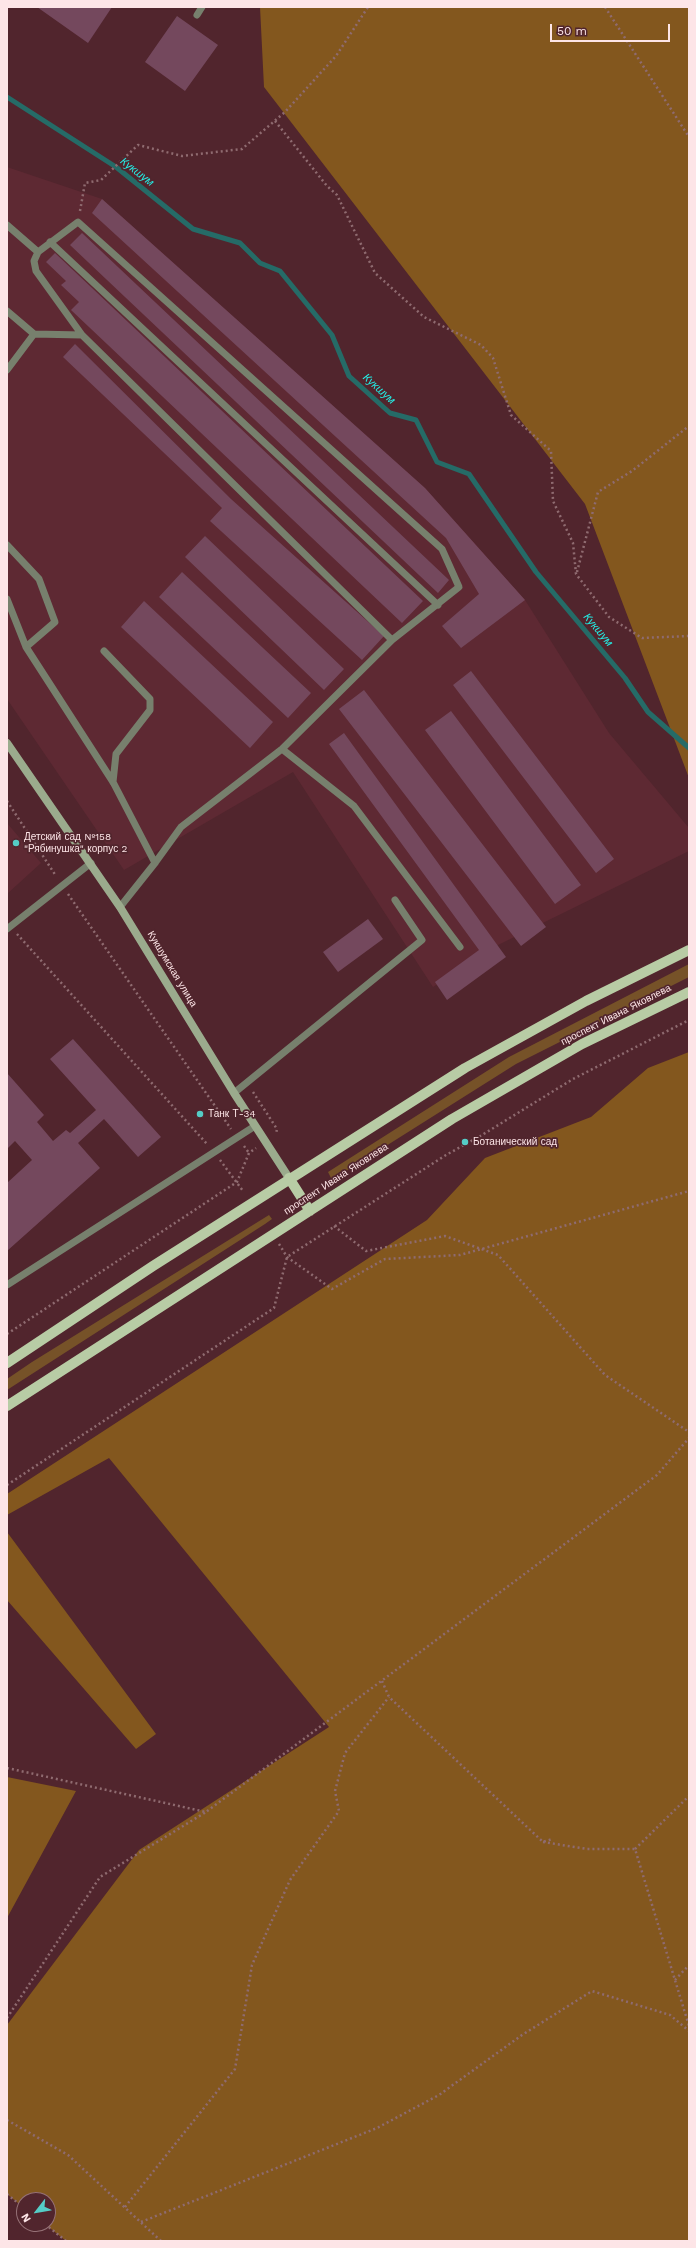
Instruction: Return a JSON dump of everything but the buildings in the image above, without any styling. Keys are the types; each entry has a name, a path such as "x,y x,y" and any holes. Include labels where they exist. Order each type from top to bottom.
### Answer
{"main road":[{"path":"7,1364 153,1266 289,1178 465,1068 586,1001 689,950"},
{"name":"проспект Ивана Яковлева","path":"7,1406 452,1119 582,1044 689,992"},
{"name":"Кукшумская улица","path":"289,1178 310,1210"}],"street":[{"name":"Кукшумская улица","path":"7,743 120,907 234,1093 289,1178"}],"lane":[{"path":"197,15 202,7"},
{"path":"120,907 181,827 282,749 392,640 438,606 459,587 442,549 78,222 38,252 34,261 36,271 82,335 392,640"},
{"path":"7,225 38,252"},
{"path":"50,242 438,606"},
{"path":"7,311 34,334 82,335"},
{"path":"8,365 34,334"},
{"path":"7,545 39,578 55,622 26,647"},
{"path":"7,599 26,647 113,782 155,863"},
{"path":"104,650 150,699 150,710 116,754 113,782"},
{"path":"282,749 354,806 460,947"},
{"path":"8,926 91,863"},
{"path":"234,1093 422,940 395,900"},
{"path":"8,1281 215,1153 255,1126"}],"path":[{"path":"78,222 84,183 101,180 138,145 182,156 242,149 286,112 336,56 368,7"},
{"path":"605,7 689,137"},
{"path":"275,121 327,186 337,195 375,273 424,317 481,345 493,358 511,415 551,451 553,501 573,543 576,574 609,617 642,638 689,636"},
{"path":"576,574 598,492 632,471 689,426"},
{"path":"7,801 62,884 237,1138 249,1153"},
{"path":"8,926 215,1153 243,1192"},
{"path":"7,1485 274,1308 287,1257 334,1226 573,1079 689,1020"},
{"path":"247,1083 277,1129 276,1134"},
{"path":"7,1334 237,1182 249,1153 257,1148"},
{"path":"279,1244 287,1257 332,1289 385,1259 460,1255 689,1191"},
{"path":"334,1226 366,1251 445,1236 498,1255 605,1375 689,1432"},
{"path":"7,2018 100,1877 206,1812 382,1681 657,1475 689,1438"},
{"path":"382,1681 389,1697 543,1842 587,1849 635,1849 689,1796"},
{"path":"125,2207 235,2069 252,1964 290,1880 339,1811 335,1790 345,1753 389,1697"},
{"path":"7,1768 206,1812"},
{"path":"543,1842 552,1839"},
{"path":"635,1849 689,2026"},
{"path":"675,1980 689,1965"},
{"path":"141,2222 377,2128 439,2096 522,2035 592,1991 670,2015 689,2031"},
{"path":"7,2120 68,2155 161,2241"},
{"path":"7,2194 16,2201"},
{"path":"54,2232 66,2241"}],"shaded area":[{"path":"260,7 689,7 689,778 585,504 264,87"},
{"path":"7,167 102,199 425,488 525,600 609,733 689,828 689,851 498,945 433,987 293,772 124,870 7,699"},
{"name":"Детский сад №158 \"Рябинушка\" корпус 2","path":"7,823 41,863 7,894"},
{"path":"689,964 689,977 516,1064 332,1180 328,1172 509,1057"},
{"path":"689,1052 689,2241 66,2241 55,2232 56,2192 16,2192 16,2201 7,2194 7,2025 139,1850 329,1727 109,1458 7,1515 7,1494 427,1220 485,1158 591,1117 648,1068"},
{"path":"269,1215 272,1219 265,1224 7,1390 7,1379 32,1362"},
{"path":"7,1532 156,1734 136,1749 7,1600"},
{"path":"7,1777 76,1791 7,1918"}],"waterway":[{"name":"Кукшум","path":"7,97 116,167 193,229 240,243 260,263 280,271 332,335 349,376 390,413 416,420 437,462 469,474 536,572 625,678 648,712 689,748"}],"place":[{"name":"Детский сад №158 \"Рябинушка\" корпус 2","path":"16,843"},
{"name":"Танк Т-34","path":"200,1114"},
{"name":"Ботанический сад","path":"465,1142"}]}
